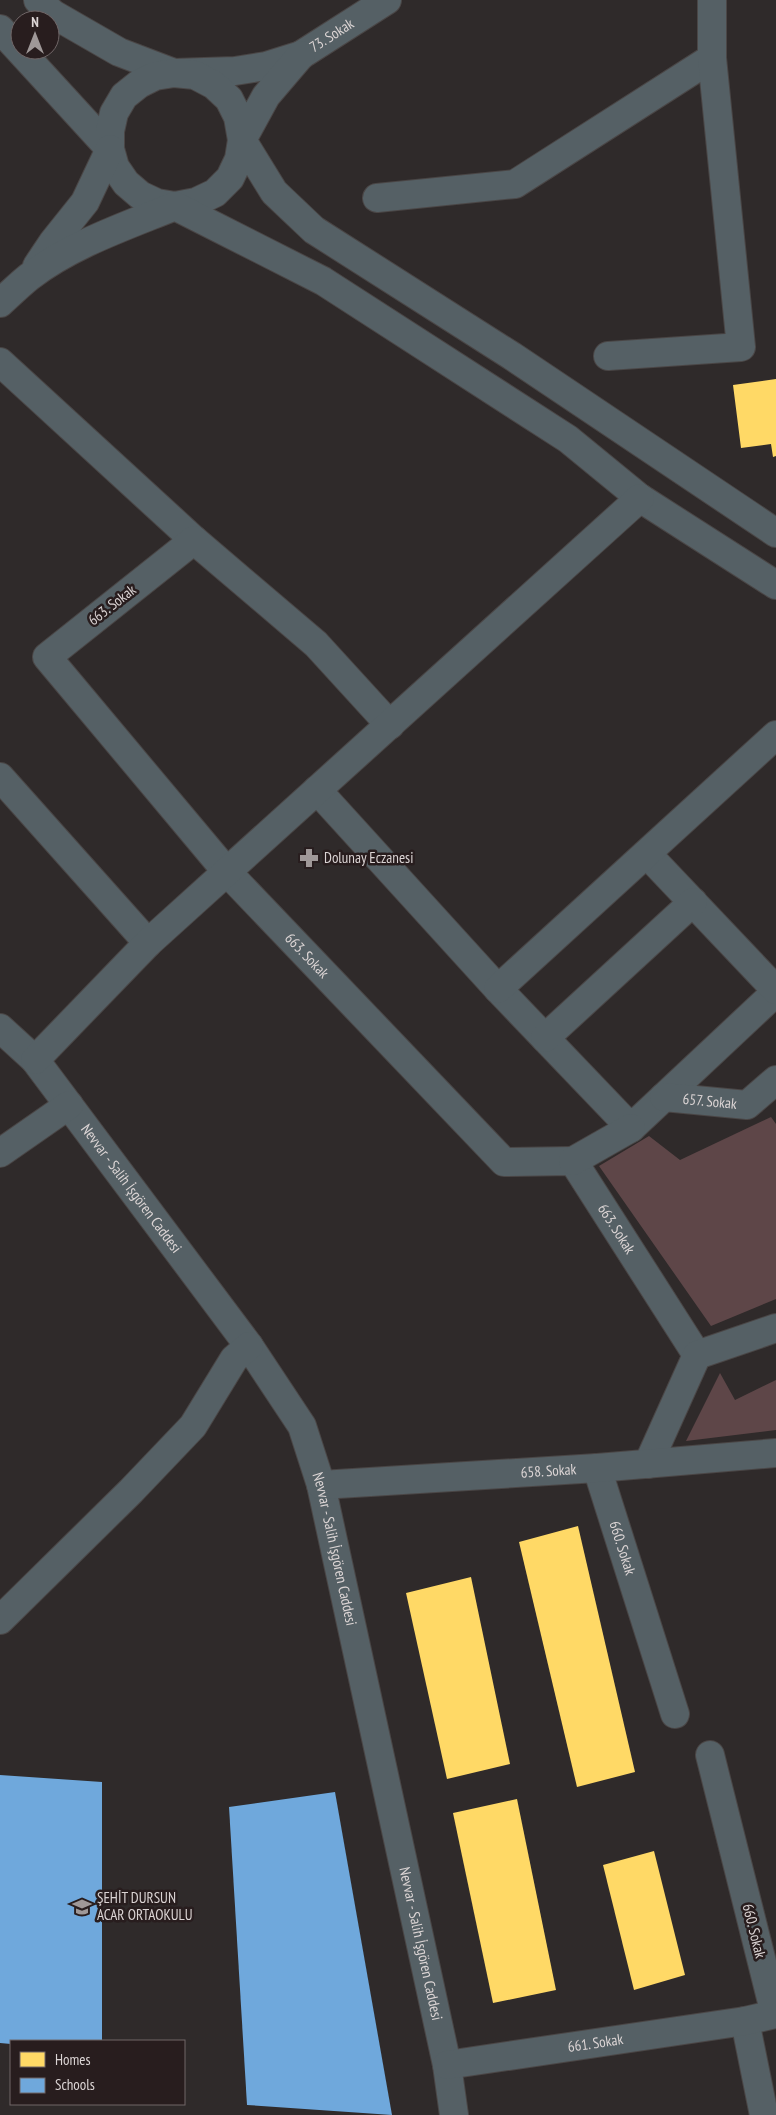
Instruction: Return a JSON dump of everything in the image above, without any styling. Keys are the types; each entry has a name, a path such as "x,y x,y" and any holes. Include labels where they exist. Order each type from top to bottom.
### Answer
{"street":[{"path":"0,303 30,277 66,254 100,237 175,206 196,202 215,193 230,178 239,159 242,140 238,117 229,99 214,85 195,76 174,73 119,52 53,14 38,0"},
{"name":"73. Sokak","path":"301,55 387,0"},
{"path":"608,356 741,347 712,58 712,0"},
{"path":"0,29 110,150"},
{"path":"301,55 266,66 235,71 174,73 155,76 138,84 124,96 114,113 110,131 110,150 115,167 126,183 140,195 157,203 175,206 323,281 568,439 640,498 776,585"},
{"path":"242,140 266,96 301,55"},
{"path":"377,198 515,184 712,58"},
{"path":"242,140 274,192 314,230 512,356 773,527"},
{"path":"30,277 53,242 86,202 110,150"},
{"path":"0,362 194,540 316,644 390,725"},
{"path":"35,1060 148,943 640,498"},
{"name":"663. Sokak","path":"194,540 47,657 227,872 504,1162 573,1161 698,1355"},
{"path":"498,988 776,735"},
{"path":"0,777 148,943"},
{"path":"317,790 498,988 631,1128"},
{"path":"573,1161 631,1128 776,991 647,854"},
{"path":"545,1038 693,902"},
{"name":"Nevvar - Salih İşgören Caddesi","path":"0,1028 35,1060 249,1346 302,1426 321,1485 446,2065 454,2115"},
{"name":"657. Sokak","path":"664,1097 746,1105 776,1080"},
{"path":"0,1153 69,1105"},
{"path":"648,1464 698,1355 776,1328"},
{"path":"0,1620 131,1491 193,1426 234,1358 249,1346"},
{"name":"658. Sokak","path":"321,1485 597,1468 776,1453"},
{"name":"660. Sokak","path":"597,1468 674,1714"},
{"name":"660. Sokak","path":"710,1754 775,2014 745,2021"},
{"path":"745,2021 764,2115"},
{"name":"661. Sokak","path":"446,2065 745,2021"}],"shaded area":[{"path":"771,1117 776,1124 776,1299 711,1326 599,1166 649,1136 680,1160"},
{"path":"720,1373 735,1400 776,1380 776,1430 686,1441"}],"building: Homes":[{"path":"776,379 776,456 773,457 771,444 741,448 733,385"},
{"path":"578,1526 635,1772 577,1787 519,1542"},
{"path":"471,1577 510,1764 447,1779 406,1593"},
{"path":"517,1799 556,1990 493,2003 453,1813"},
{"path":"654,1851 685,1975 634,1990 603,1865"}],"building: Schools":[{"name":"ŞEHİT DURSUN ACAR ORTAOKULU","path":"0,1775 102,1782 102,2040 10,2040 10,2044 0,2043"},
{"path":"335,1792 392,2115 247,2105 229,1807"}],"place":[{"name":"Dolunay Eczanesi","path":"309,858"},
{"name":"ŞEHİT DURSUN ACAR ORTAOKULU","path":"82,1907"}]}
